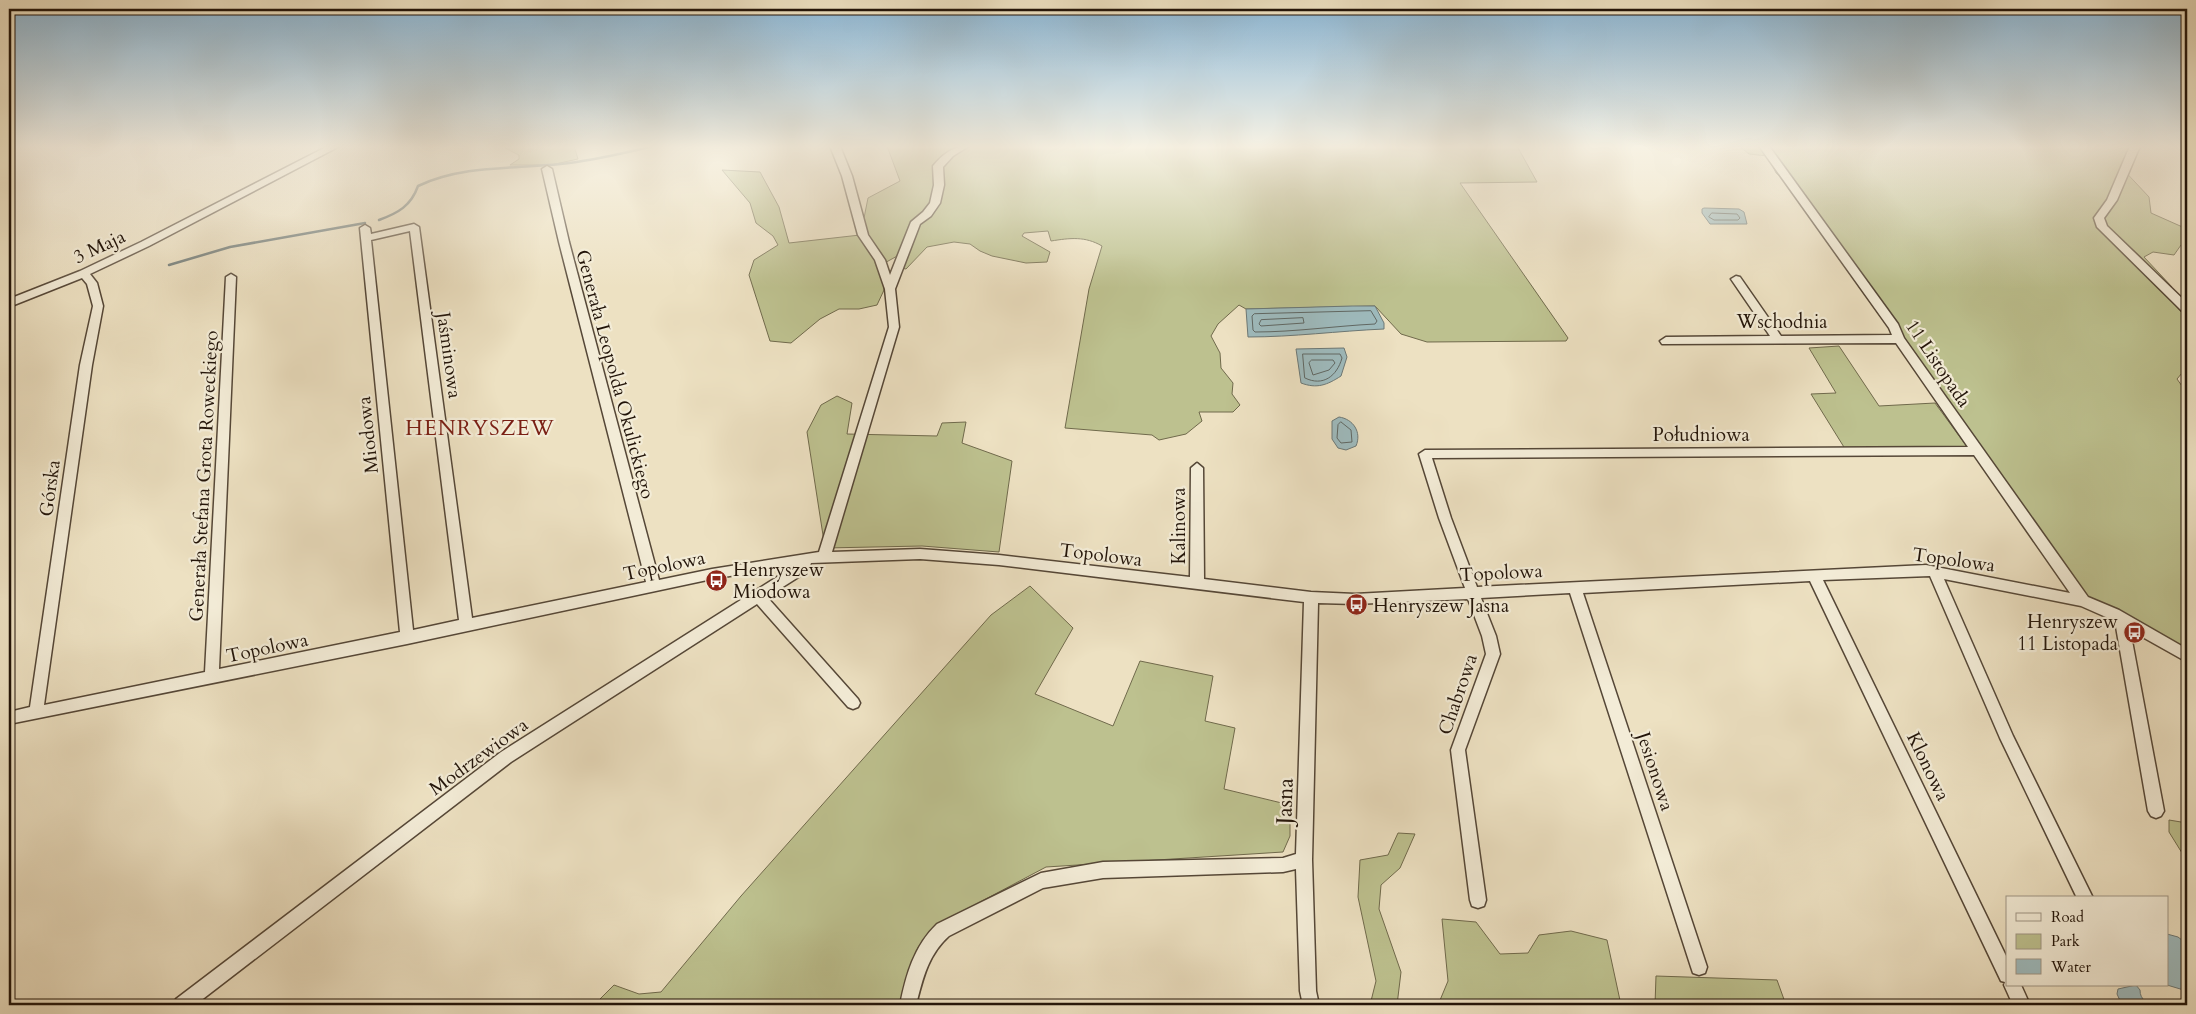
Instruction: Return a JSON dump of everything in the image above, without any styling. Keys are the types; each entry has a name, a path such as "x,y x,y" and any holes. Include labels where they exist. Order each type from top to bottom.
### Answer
{"street":[{"name":"3 Maja","path":"9,304 84,273 146,244 244,193"},
{"name":"Generała Leopolda Okulickiego","path":"553,193 654,586"},
{"path":"824,556 894,327 890,289 880,260 862,234 851,193"},
{"path":"890,289 916,222 927,214 934,204 937,193"},
{"name":"11 Listopada","path":"1798,193 1894,327 1899,339 2083,601"},
{"path":"2115,193 2100,218 2100,222 2106,232 2187,309"},
{"name":"Jaśminowa","path":"366,233 414,227 466,625"},
{"name":"Miodowa","path":"366,233 406,638"},
{"name":"Górska","path":"36,713 84,374 98,306 92,282 84,273"},
{"name":"Generała Stefana Grota Roweckiego","path":"212,677 231,277"},
{"path":"1736,279 1777,339"},
{"name":"Wschodnia","path":"1666,341 1899,339"},
{"name":"Południowa","path":"1474,592 1445,518 1425,454 1977,450"},
{"name":"Kalinowa","path":"1197,468 1197,584"},
{"name":"Topolowa","path":"9,718 654,586 761,565 824,556 920,554 998,560 1311,597 1363,598 1904,570 1934,572 2083,601 2121,618 2187,656"},
{"name":"Modrzewiowa","path":"182,1005 506,758 803,567 807,558"},
{"path":"1934,572 2007,738 2084,896"},
{"name":"Klonowa","path":"1814,575 2006,973"},
{"name":"Jesionowa","path":"1576,587 1699,967"},
{"name":"Chabrowa","path":"1474,592 1493,654 1458,750 1478,900"},
{"path":"758,596 853,703"},
{"name":"Jasna","path":"1311,597 1304,860 1308,991 1311,1005"},
{"path":"2121,618 2156,811"},
{"path":"908,1005 918,965 932,939 943,930 1041,881 1103,870 1283,865 1304,860"},
{"path":"2012,986 2022,1005"}],"green space":[{"path":"742,193 772,193 779,207 789,243 860,235 868,243 864,218 868,198 877,193 1467,193 1568,338 1566,341 1427,342 1401,334 1375,306 1246,309 1239,305 1218,324 1211,336 1220,353 1221,368 1233,383 1232,394 1240,405 1233,412 1199,412 1202,421 1186,434 1159,440 1152,435 1065,428 1089,289 1102,246 1090,241 1065,239 1051,241 1048,231 1024,233 1022,236 1050,252 1047,262 1026,263 992,256 970,244 954,242 927,247 906,269 901,268 899,255 881,265 884,290 877,305 859,309 839,309 820,319 791,343 770,341 749,275 754,260 778,245 773,236 756,223 750,203"},
{"path":"1799,193 2146,193 2149,197 2151,213 2187,229 2187,248 2181,245 2174,255 2153,252 2144,257 2172,287 2160,287 2187,319 2187,367 2177,379 2187,393 2187,650 2114,608 2086,597 1811,204"},
{"path":"1839,346 1879,406 1935,403 1968,448 1847,452 1811,394 1836,393 1809,348"},
{"path":"837,396 852,403 847,434 937,436 942,423 966,422 962,443 1012,461 999,552 922,546 825,548 807,432 821,405"},
{"path":"1030,586 1073,628 1035,694 1113,726 1140,661 1213,676 1205,721 1235,728 1224,789 1290,805 1290,836 1283,852 1046,867 935,926 918,947 904,1005 594,1005 614,985 639,994 661,992 741,896 991,615"},
{"path":"2169,820 2187,823 2187,861 2169,832"},
{"path":"1398,833 1415,834 1400,868 1381,885 1379,909 1401,972 1397,1005 1370,1005 1376,981 1358,897 1360,860 1388,855"},
{"path":"1442,919 1476,922 1500,954 1528,953 1539,935 1571,931 1607,940 1621,1005 1438,1005 1448,981"},
{"path":"1656,976 1777,980 1786,1005 1655,1005"}],"water":[{"path":"1704,208 1739,209 1744,212 1747,224 1710,224 1702,213"},
{"path":"1375,306 1384,323 1384,329 1248,337 1246,309"},
{"path":"1344,348 1347,357 1341,376 1331,382 1317,386 1301,383 1296,349"},
{"path":"1339,417 1352,423 1357,431 1358,441 1356,446 1346,450 1338,448 1332,439 1332,421"},
{"path":"2168,934 2178,937 2187,944 2187,991 2168,985"},
{"path":"2137,986 2143,999 2156,1005 2122,1005 2117,994 2118,989"}],"waterway":[{"path":"379,220 403,208 415,193"},
{"path":"169,265 230,247 365,223"}],"place":[{"name":"Henryszew Miodowa","path":"717,580"},
{"name":"Henryszew Jasna","path":"1357,605"},
{"name":"Henryszew 11 Listopada","path":"2134,632"}],"district":[{"name":"HENRYSZEW","path":"480,428"}]}
